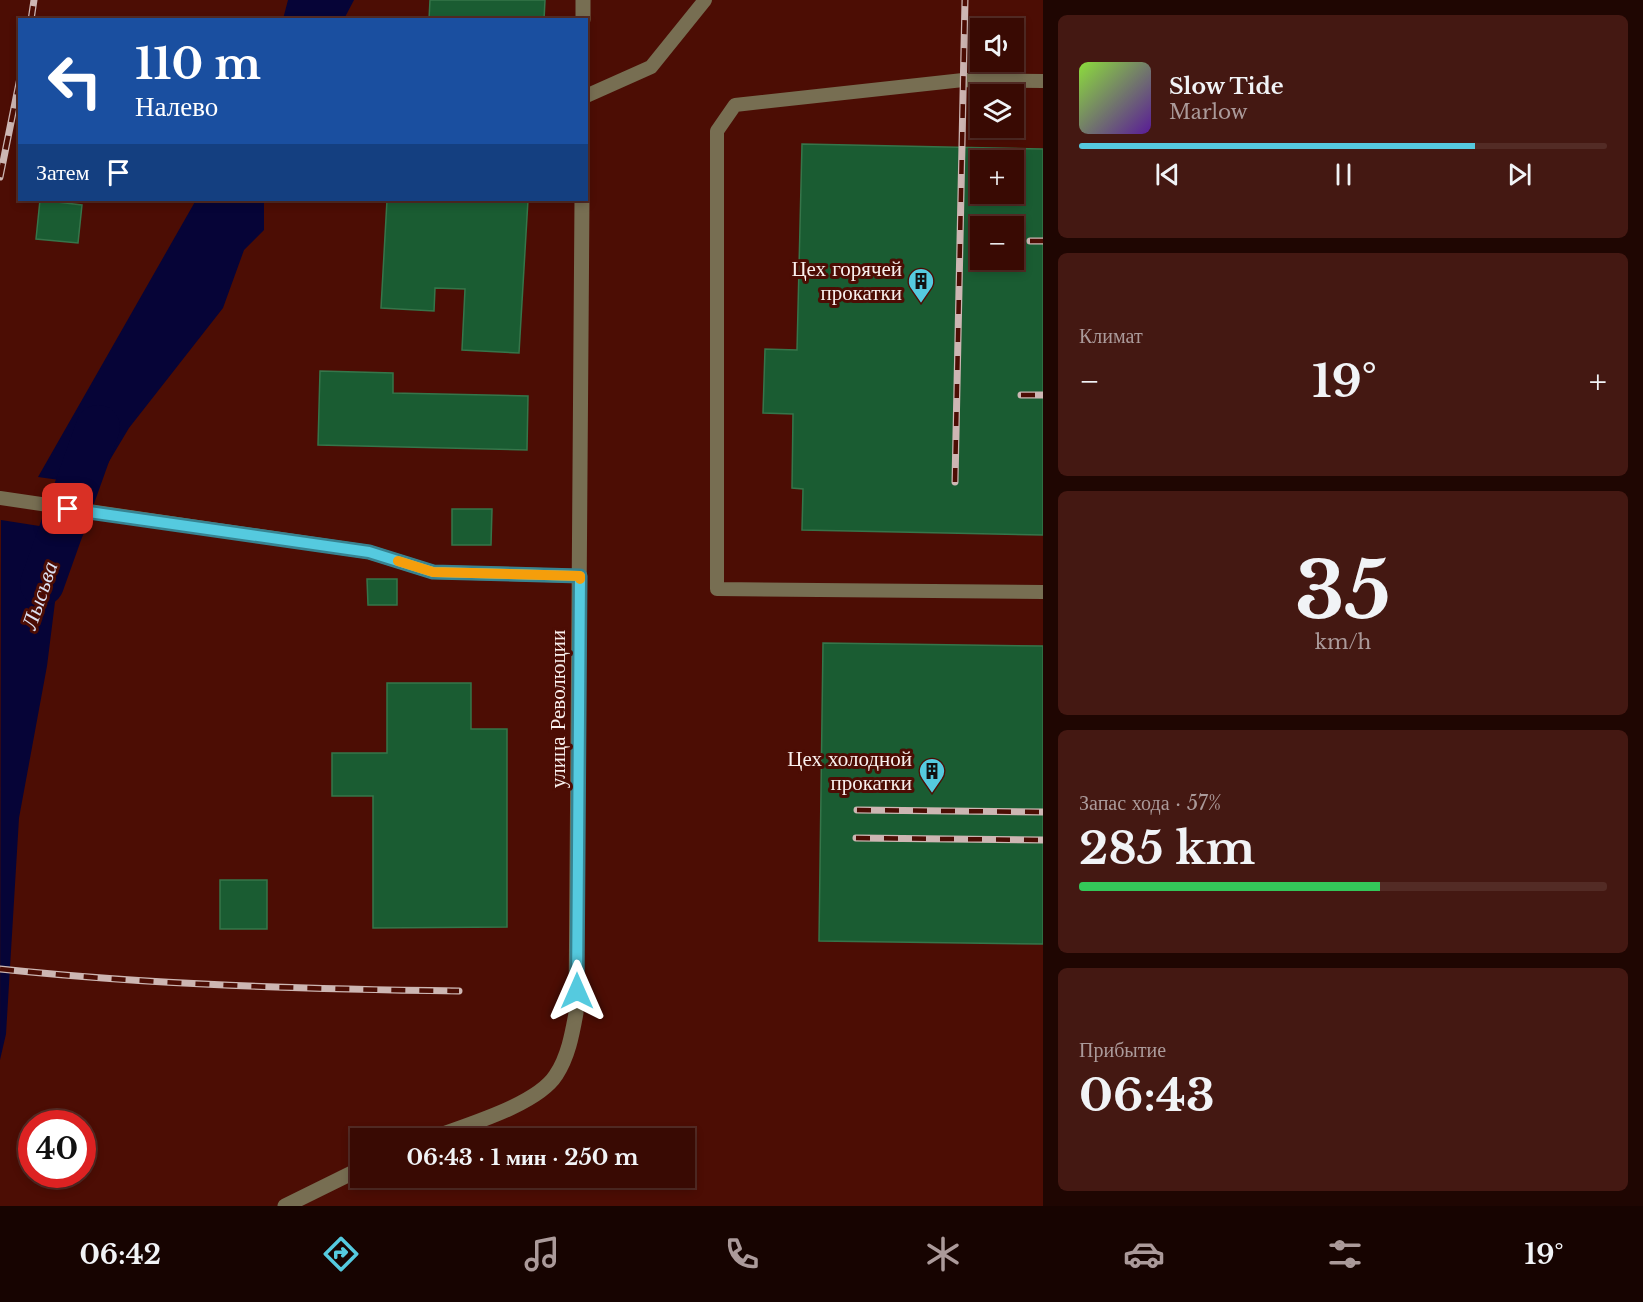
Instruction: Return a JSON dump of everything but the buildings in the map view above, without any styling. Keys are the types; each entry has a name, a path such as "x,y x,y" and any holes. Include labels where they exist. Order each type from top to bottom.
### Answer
{"street":[{"path":"583,0 583,18"},
{"name":"улица Революции","path":"456,1128 540,1093 555,1077 572,1036 577,991 582,201"},
{"path":"285,1206 350,1174"}],"lane":[{"path":"588,95 651,67 705,0"},
{"path":"1043,81 963,80 735,105 717,131 717,589 1043,592"},
{"path":"1,499 369,552 433,572 580,576"}],"water":[{"path":"288,0 354,0 345,18 283,18"},
{"path":"195,201 264,201 264,230 244,250 223,308 129,428 95,485 38,477"},
{"path":"1,520 84,533 65,569 56,594 47,666 19,818 6,1034 0,1060"}],"waterway":[{"name":"Лысьва","path":"42,584 98,427"}],"railway":[{"path":"31,18 34,0"},
{"path":"955,482 965,0"},
{"path":"0,177 18,88"},
{"path":"1030,241 1043,241"},
{"path":"1021,395 1043,395"},
{"path":"857,810 1043,812"},
{"path":"856,838 1043,840"},
{"path":"0,969 115,979 230,985 459,991"}],"slow traffic":[{"path":"398,561 433,572 580,576 580,579"}],"place":[{"name":"Цех горячей прокатки","path":"921,304"},
{"name":"Цех холодной прокатки","path":"932,794"}],"route":[{"path":"68,509 369,552 433,572 580,576 577,991"}]}
